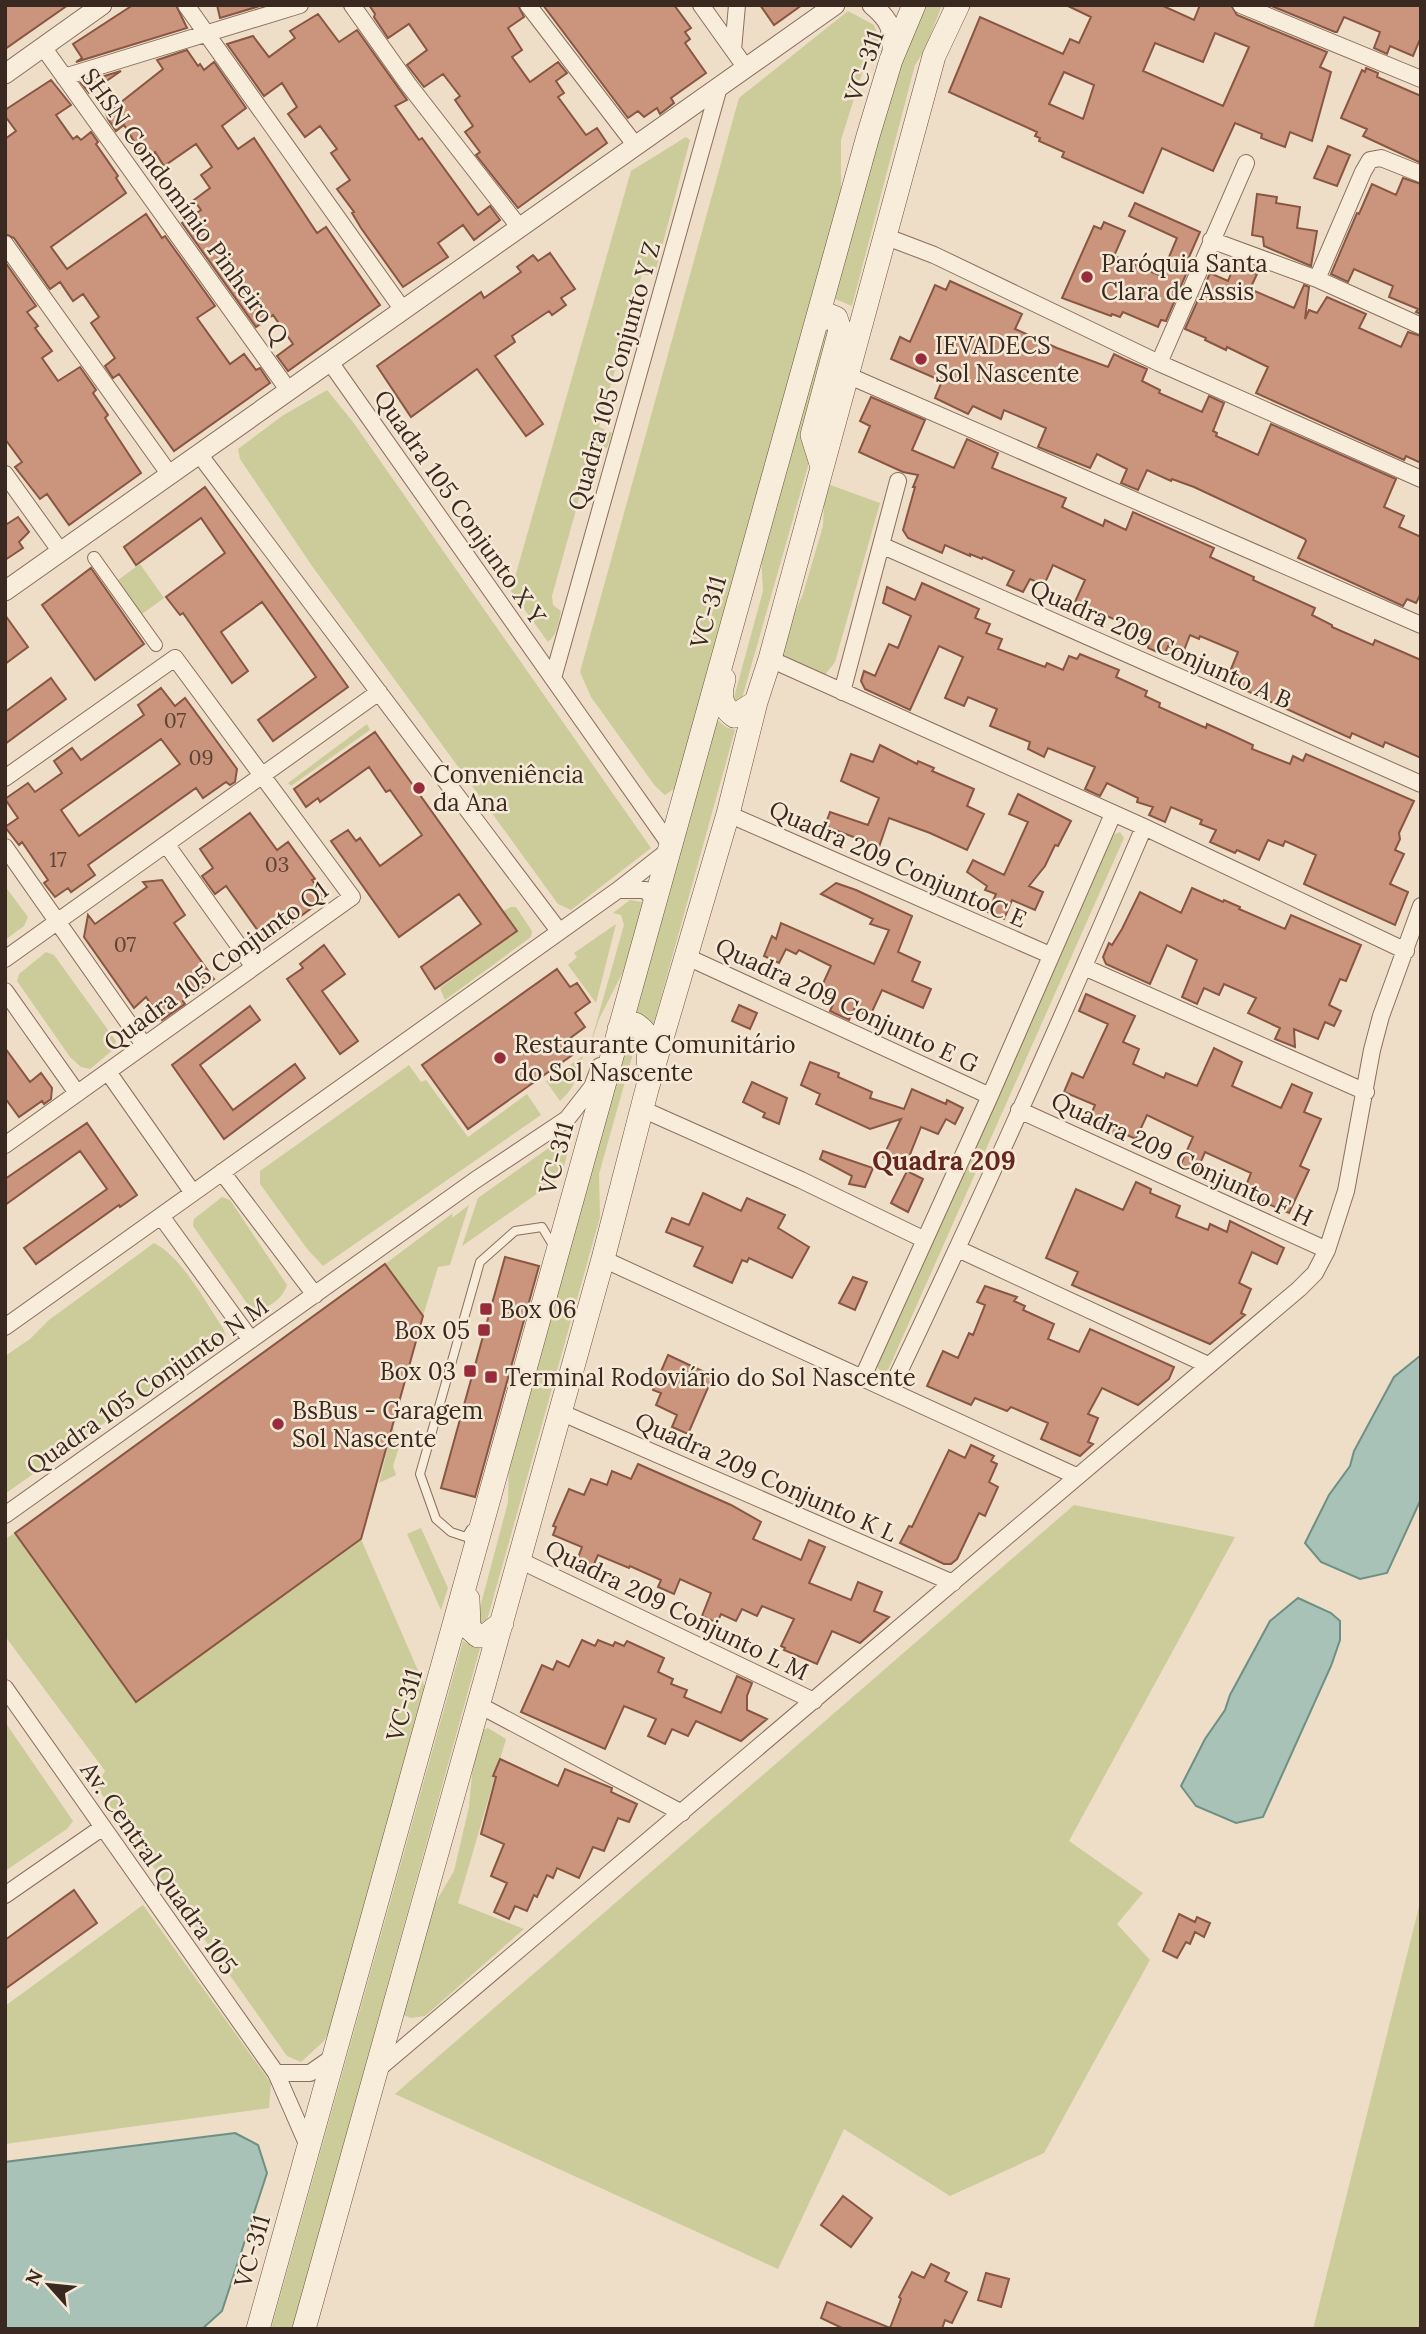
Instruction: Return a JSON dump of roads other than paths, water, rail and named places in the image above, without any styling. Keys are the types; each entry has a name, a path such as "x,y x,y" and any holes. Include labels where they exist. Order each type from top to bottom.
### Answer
{"main road":[{"name":"VC-311","path":"258,2329 816,323 891,60 914,5"},
{"path":"304,2329 603,1259 644,1099 728,814 756,702 934,56 958,5"},
{"path":"816,323 829,315 836,318 840,330 812,435 822,467"},
{"path":"744,581 744,607 720,693 725,709 734,716 756,702"},
{"path":"620,1029 635,1024 643,1029 650,1040 644,1099"},
{"path":"468,1575 469,1628 478,1636 485,1636 502,1623"}],"street":[{"path":"186,5 403,310"},
{"path":"64,77 300,5"},
{"path":"352,5 408,84 520,228"},
{"path":"528,5 636,146"},
{"path":"701,5 746,68"},
{"path":"733,50 737,5"},
{"path":"5,591 835,5"},
{"path":"872,5 893,30 891,60"},
{"path":"1241,5 1421,79"},
{"path":"5,74 97,7"},
{"name":"SHSN Condomínio Pinheiro Q","path":"43,47 289,391"},
{"name":"Quadra 105 Conjunto Y Z","path":"553,678 719,87"},
{"path":"1317,278 1370,160 1381,158 1421,174"},
{"path":"1159,363 1246,163"},
{"path":"884,236 934,255 1159,363 1421,479"},
{"path":"1211,240 1317,278 1421,326"},
{"path":"5,244 170,475"},
{"name":"Quadra 105 Conjunto X Y","path":"330,362 670,848"},
{"path":"847,375 1421,625"},
{"path":"200,454 559,931"},
{"path":"5,474 61,552"},
{"path":"842,692 883,546 898,481"},
{"name":"Quadra 209 Conjunto A B","path":"883,546 1421,784"},
{"path":"94,558 156,645"},
{"path":"5,778 175,658 262,776"},
{"path":"770,659 1144,827 1406,950"},
{"path":"5,959 379,692"},
{"name":"Quadra 105 Conjunto Q1","path":"5,1145 352,897 262,776"},
{"name":"Quadra 209 ConjuntoC E","path":"728,814 1050,955"},
{"path":"862,1379 1113,814"},
{"path":"890,1391 958,1250 1144,827"},
{"path":"166,844 254,967"},
{"path":"5,847 144,1045"},
{"path":"5,1327 620,888 670,848"},
{"path":"620,888 646,890 655,902"},
{"path":"375,2071 1315,1273 1327,1250 1346,1191 1372,1050 1381,1016 1421,906"},
{"name":"Quadra 209 Conjunto E G","path":"685,957 990,1096"},
{"path":"1084,967 1366,1092"},
{"path":"5,992 77,1093"},
{"name":"Quadra 105 Conjunto N M","path":"5,1515 474,1181 567,1119 592,1087 629,994"},
{"path":"108,1072 193,1193"},
{"path":"644,1099 801,1181 925,1240"},
{"name":"Quadra 209 Conjunto F H","path":"1019,1110 1327,1250"},
{"path":"567,1119 581,1125 587,1144"},
{"path":"222,1172 315,1295"},
{"path":"161,1216 251,1340"},
{"path":"958,1250 1208,1365"},
{"path":"603,1259 1076,1476"},
{"name":"Quadra 209 Conjunto K L","path":"560,1412 953,1583"},
{"name":"Quadra 209 Conjunto L M","path":"519,1560 814,1701"},
{"name":"Av. Central Quadra 105","path":"5,1688 276,2073 309,2147"},
{"path":"479,1705 682,1813"},
{"path":"5,1895 103,1827"},
{"path":"276,2073 310,2073 333,2057"}],"lane":[{"path":"488,1503 466,1537 450,1532 436,1519 420,1474 480,1262 515,1231 542,1227 557,1256"}],"place":[{"name":"Paróquia Santa Clara de Assis","path":"1087,277"},
{"name":"IEVADECS Sol Nascente","path":"921,359"},
{"name":"Conveniência da Ana","path":"419,788"},
{"name":"Restaurante Comunitário do Sol Nascente","path":"500,1058"},
{"name":"Box 06","path":"486,1309"},
{"name":"Box 05","path":"484,1330"},
{"name":"Box 03","path":"470,1371"},
{"name":"Terminal Rodoviário do Sol Nascente","path":"491,1377"},
{"name":"BsBus - Garagem Sol Nascente","path":"278,1424"}],"district":[{"name":"Quadra 209","path":"944,1160"}]}
